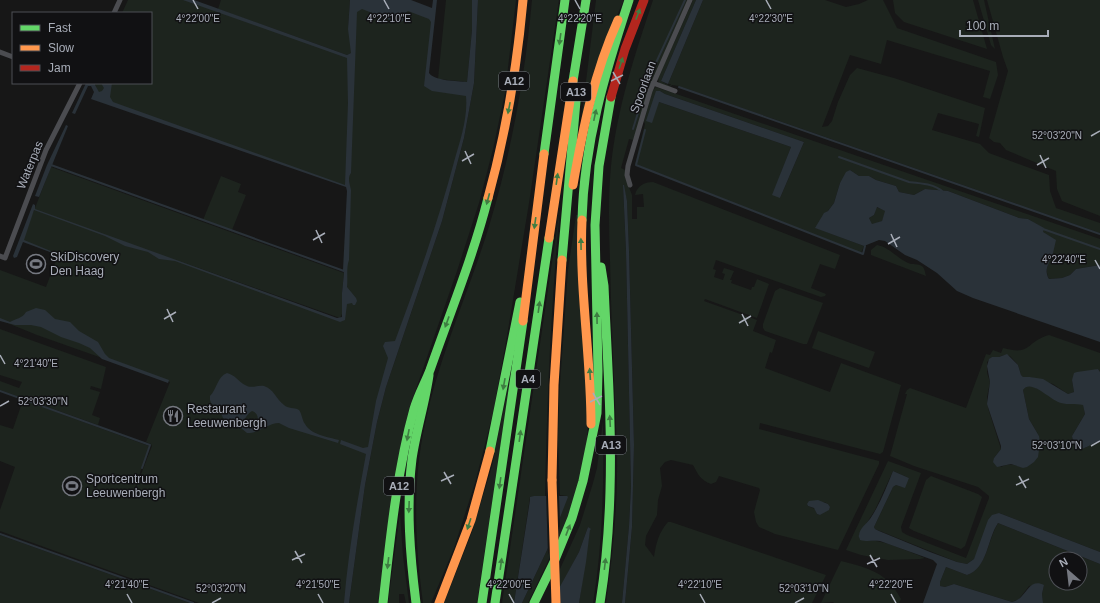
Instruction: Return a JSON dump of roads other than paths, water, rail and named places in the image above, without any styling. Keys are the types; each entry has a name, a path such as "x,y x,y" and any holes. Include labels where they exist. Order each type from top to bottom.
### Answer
{"highway":[{"name":"A12","path":"383,603 396,501 410,425 421,387 429,372 476,239 498,161 514,83 523,0"},
{"name":"A4","path":"482,603 520,347 531,251 565,0"},
{"name":"A4","path":"495,603 561,155 586,0"},
{"path":"564,233 582,129 589,99 596,74 612,31 628,0"},
{"path":"590,448 590,381 581,228 583,190 589,145 598,100 628,0"},
{"path":"534,603 556,557 572,518 583,481 597,413 598,386 595,225 599,166 610,99 644,0"},
{"name":"A13","path":"556,603 552,480 556,346 564,233 582,28"},
{"name":"A13","path":"595,225 604,286 611,445 609,522 606,560 600,603"},
{"path":"439,603 466,534 479,493 492,440 510,346 531,251"},
{"name":"A12","path":"416,603 408,516 414,451 419,420 428,388 429,372"}],"street":[{"path":"114,12 120,0"},
{"name":"Spoorlaan","path":"630,185 627,175 628,166 653,83 684,18 690,0"},
{"path":"0,52 12,57"},
{"path":"653,83 675,91"},
{"name":"Waterpas","path":"2,257 46,150 79,84"}],"waterway":[{"path":"633,129 648,80 685,0"},
{"path":"679,87 1100,234"},
{"path":"645,130 636,165 863,254 865,246"},
{"path":"839,157 909,182 922,183 936,187 943,192"},
{"path":"51,165 344,271"},
{"path":"1043,229 1100,249"},
{"path":"0,391 150,445 142,468"},
{"path":"0,534 193,603"}],"place":[{"name":"SkiDiscovery Den Haag","path":"36,264"},
{"name":"Restaurant Leeuwenbergh","path":"173,416"},
{"name":"Sportcentrum Leeuwenbergh","path":"72,486"}]}
